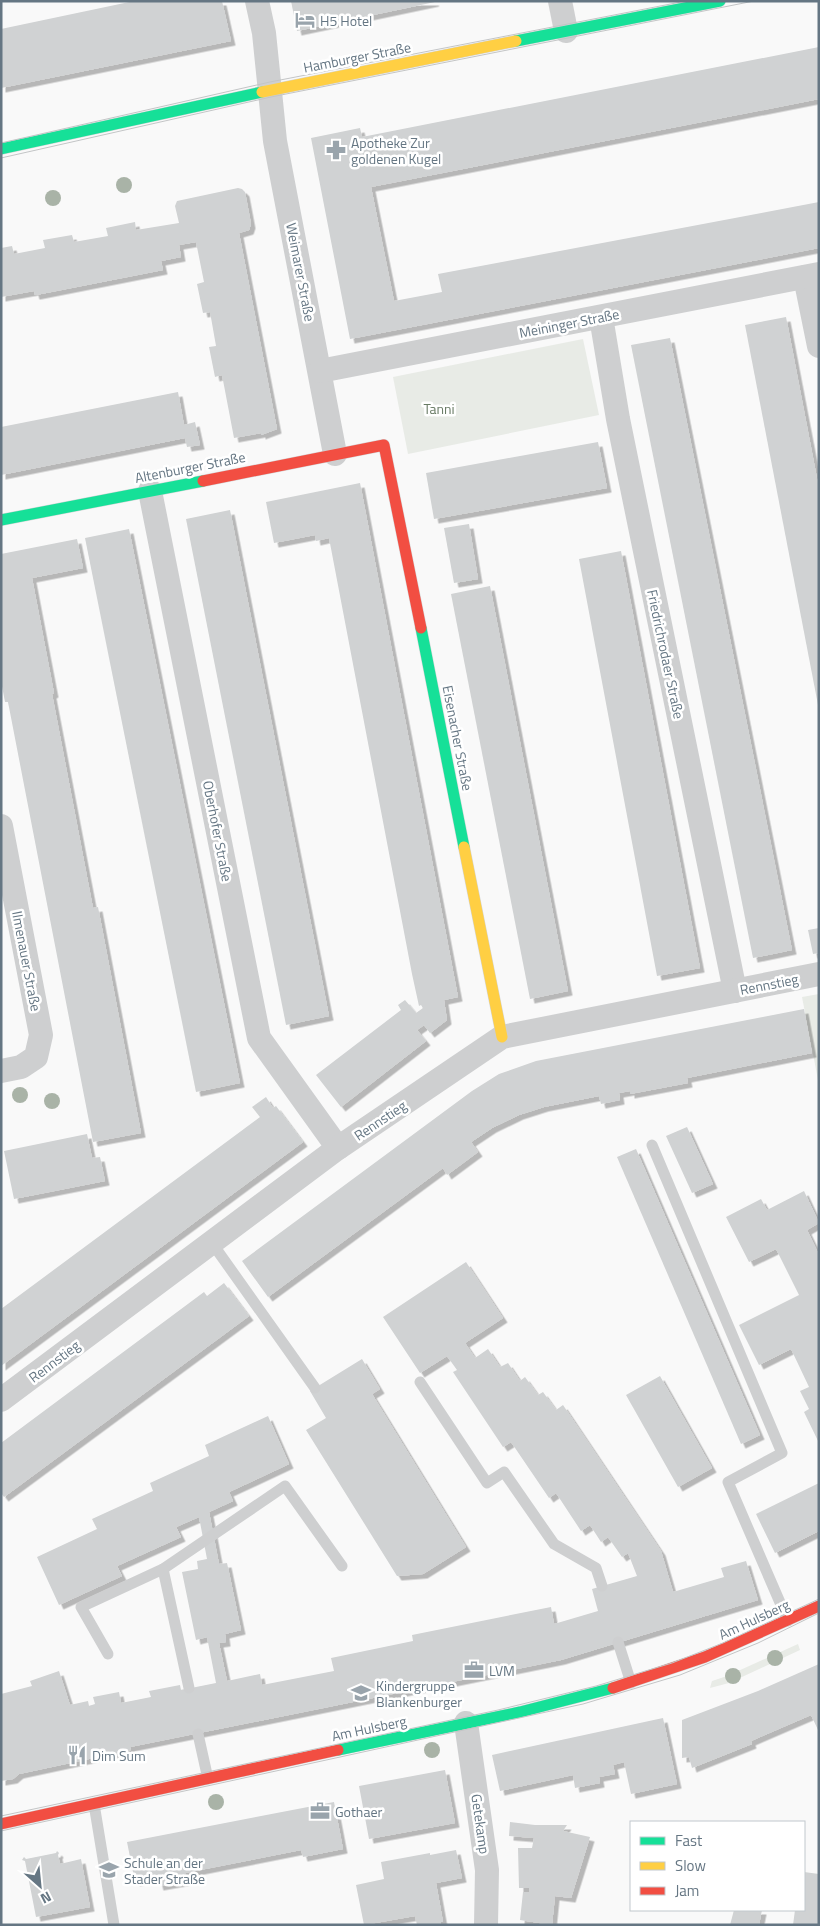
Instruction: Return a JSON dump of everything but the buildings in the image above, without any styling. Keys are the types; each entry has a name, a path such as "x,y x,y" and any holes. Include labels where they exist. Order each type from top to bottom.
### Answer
{"street":[{"name":"Weimarer Straße","path":"257,1 264,33 275,141 335,454"},
{"path":"560,1 566,31"},
{"name":"Hamburger Straße","path":"1,149 271,90 720,1"},
{"path":"812,275 819,346"},
{"name":"Meininger Straße","path":"320,371 812,275"},
{"name":"Friedrichrodaer Straße","path":"600,316 618,419 735,991"},
{"name":"Altenburger Straße","path":"1,520 384,445"},
{"name":"Eisenacher Straße","path":"384,445 502,1037"},
{"name":"Oberhofer Straße","path":"150,491 259,1038 338,1148"},
{"name":"Ilmenauer Straße","path":"1,826 41,1035 36,1057 21,1067 1,1071"},
{"name":"Rennstieg","path":"1,1400 338,1148 502,1037 819,974"},
{"name":"Am Hulsberg","path":"1,1824 372,1742 466,1724 589,1695 666,1672 737,1645 819,1606"},
{"name":"Getekamp","path":"466,1724 487,1870 486,1925"}],"lane":[{"path":"652,1145 782,1453 728,1482 788,1620"},
{"path":"212,1243 315,1388"},
{"path":"420,1382 487,1483 504,1472 554,1544 596,1568 602,1586"},
{"path":"108,1654 81,1607 163,1569 285,1486 342,1566"},
{"path":"163,1569 189,1688"},
{"path":"618,1642 631,1683"},
{"path":"198,1734 208,1779"},
{"path":"94,1804 114,1925"}],"green space":[{"name":"Tanni","path":"583,339 599,415 408,454 393,377"},
{"path":"819,994 819,1085 802,997"},
{"path":"798,1644 800,1650 729,1683 710,1688 712,1681"}],"tram line":[{"path":"1,143 270,82 686,1"},
{"path":"1,158 271,97 754,1"},
{"path":"1,1816 498,1710 596,1686 672,1663 723,1643 819,1599"},
{"path":"1,1831 583,1704 680,1675 758,1643 819,1613"}],"traffic: fast":[{"path":"516,41 720,1"},
{"path":"1,149 262,92"},
{"path":"1,520 203,481"},
{"path":"421,628 464,847"},
{"path":"338,1750 520,1712 613,1688"}],"traffic: slow":[{"path":"262,92 516,41"},
{"path":"464,847 502,1037"}],"traffic: jam":[{"path":"203,481 384,445 421,628"},
{"path":"613,1688 705,1657 819,1606"},
{"path":"1,1824 338,1750"}],"place":[{"name":"H5 Hotel","path":"305,20"},
{"name":"Apotheke Zur goldenen Kugel","path":"336,150"},
{"name":"LVM","path":"474,1670"},
{"name":"Kindergruppe Blankenburger","path":"361,1693"},
{"name":"Dim Sum","path":"77,1755"},
{"name":"Gothaer","path":"320,1811"},
{"name":"Schule an der Stader Straße","path":"109,1870"}]}
